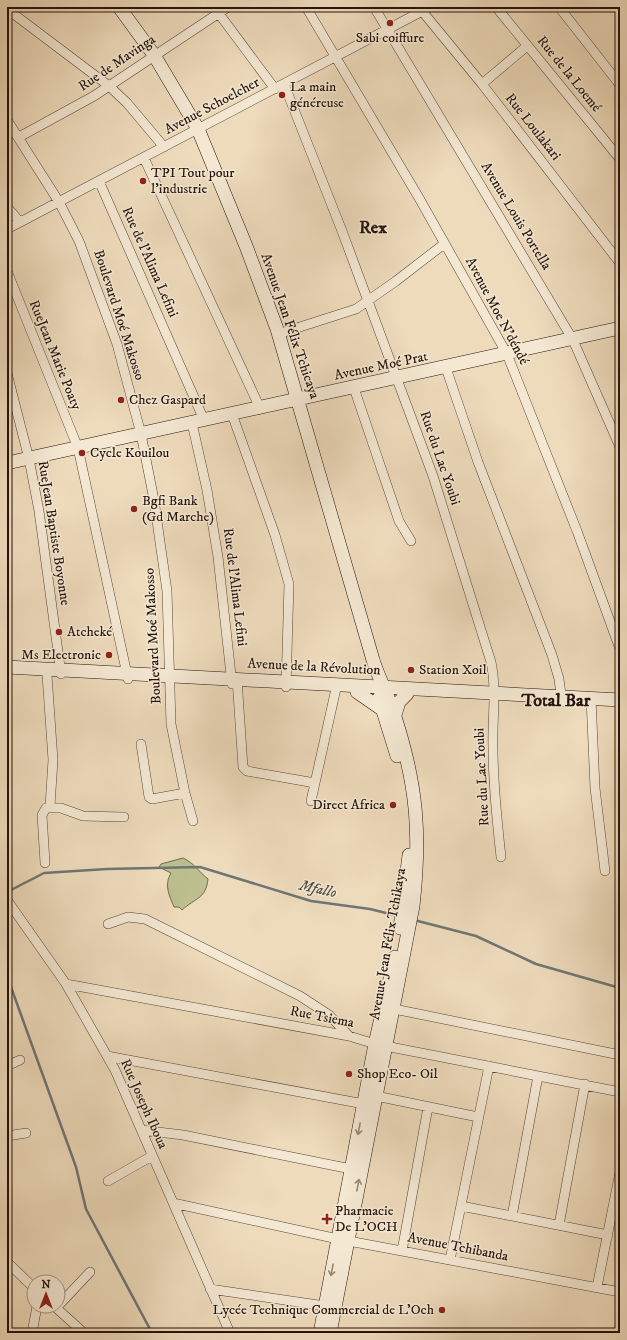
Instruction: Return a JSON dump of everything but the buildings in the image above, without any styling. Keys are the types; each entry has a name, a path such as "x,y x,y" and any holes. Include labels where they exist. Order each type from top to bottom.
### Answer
{"street":[{"name":"Avenue Jean Félix Tchicaya","path":"119,7 154,55 198,129 243,239 278,334 381,687"},
{"name":"Rue de Mavinga","path":"19,137 71,110 109,86 217,10 228,7"},
{"name":"Avenue Moe N'déndé","path":"306,7 337,56 507,354 577,530 620,648"},
{"name":"Avenue Louis Portella","path":"374,7 574,340 616,429 620,447"},
{"name":"Rue de la Loemé","path":"496,7 620,159"},
{"path":"559,7 620,85"},
{"path":"7,9 109,86 127,103 164,147"},
{"name":"Avenue Schoelcher","path":"7,229 426,9"},
{"name":"Rue Loulakari","path":"426,9 620,263"},
{"path":"217,10 275,89"},
{"path":"482,84 527,46"},
{"name":"Rue du Lac Youbi","path":"284,84 368,300 433,476 491,662 494,677 493,765 501,857"},
{"name":"Boulevard Moé Makosso","path":"7,120 59,202 79,241 98,288 117,344 141,434 154,500 167,591 171,724 185,793 193,821"},
{"path":"144,158 260,408"},
{"name":"Rue de l'Alima Lefini","path":"98,181 198,422 218,557 234,681 243,767 247,771 315,783"},
{"path":"7,206 20,222"},
{"path":"278,334 356,309 396,281 444,244"},
{"name":"RueJean Marie Poaty","path":"7,272 78,448 128,676"},
{"name":"Avenue Moé Prat","path":"7,463 574,340 620,328"},
{"path":"446,368 478,462 556,666 562,699"},
{"name":"RueJean Baptiste Boyonne","path":"7,373 29,459 39,511 61,673"},
{"path":"354,388 399,520 411,541"},
{"path":"232,414 275,535 289,584 286,684"},
{"name":"Avenue de la Révolution","path":"7,667 61,673 234,681 336,688 381,687 494,696"},
{"name":"Avenue de la Révolution","path":"7,673 47,675 61,673"},
{"path":"47,675 53,760 50,806"},
{"name":"Avenue de la Révolution","path":"336,688 357,692 381,687 407,694 562,699 591,701 620,706"},
{"name":"Avenue Jean Félix Tchikaya","path":"330,1333 351,1168 364,1104 381,1045 394,1009 413,906 418,866 417,810 412,778 381,687"},
{"path":"311,801 336,688"},
{"path":"357,692 389,712 407,694"},
{"name":"Avenue de la Révolution","path":"591,701 620,700"},
{"path":"591,701 595,788 605,871"},
{"name":"Avenue Jean Félix Tchikaya","path":"320,1333 325,1306 343,1240 376,1096 381,1045 401,926 408,866 409,836 406,795 389,712"},
{"path":"142,744 149,797 152,799 185,793"},
{"path":"45,863 42,815 46,808 50,806 69,810 83,816 124,817"},
{"name":"Rue Joseph Iboua","path":"7,900 66,984 107,1056 230,1333"},
{"path":"108,924 128,917 144,920 300,996 329,1015 349,1036"},
{"name":"Rue Tsiema","path":"66,984 349,1036 381,1045 620,1092"},
{"path":"394,1009 620,1055"},
{"path":"107,1056 364,1104"},
{"path":"7,1066 20,1060"},
{"path":"450,1260 489,1066"},
{"path":"512,1216 538,1076"},
{"path":"559,1226 585,1084"},
{"path":"376,1096 478,1117"},
{"path":"402,1251 428,1106"},
{"path":"141,1130 183,1135 351,1168"},
{"path":"7,1136 26,1133"},
{"path":"108,1181 152,1156"},
{"path":"598,1287 620,1172"},
{"name":"Avenue Tchibanda","path":"173,1203 343,1240 620,1292"},
{"path":"461,1206 608,1235"},
{"path":"7,1262 26,1280"},
{"path":"66,1297 90,1272"},
{"path":"210,1288 325,1306"},
{"path":"32,1333 36,1314"},
{"path":"65,1314 84,1333"}],"green space":[{"path":"183,858 208,879 205,891 199,898 182,910 179,907 174,907 169,894 168,882 171,873 159,867 161,864"}],"waterway":[{"name":"Mfallo","path":"7,892 44,873 107,869 200,867 311,901 370,909 398,916"},
{"name":"Mfallo","path":"414,920 476,936 536,964 620,988"},
{"path":"7,976 76,1167 86,1209 152,1333"}],"place":[{"name":"Sabi coiffure","path":"390,23"},
{"name":"La main généreuse","path":"282,95"},
{"name":"TPI Tout pour l'industrie","path":"143,181"},
{"name":"Chez Gaspard","path":"121,400"},
{"name":"Cycle Kouilou","path":"82,453"},
{"name":"Bgfi Bank (Gd Marche)","path":"134,509"},
{"name":"Atcheké","path":"59,632"},
{"name":"Ms Electronic","path":"109,655"},
{"name":"Station Xoil","path":"411,670"},
{"name":"Direct Africa","path":"393,805"},
{"name":"Shop Eco- Oil","path":"349,1074"},
{"name":"Pharmacie De L'OCH","path":"327,1219"},
{"name":"Lycée Technique Commercial de L'Och","path":"442,1310"}],"district":[{"name":"Rex","path":"373,228"},
{"name":"Total Bar","path":"556,701"}]}
